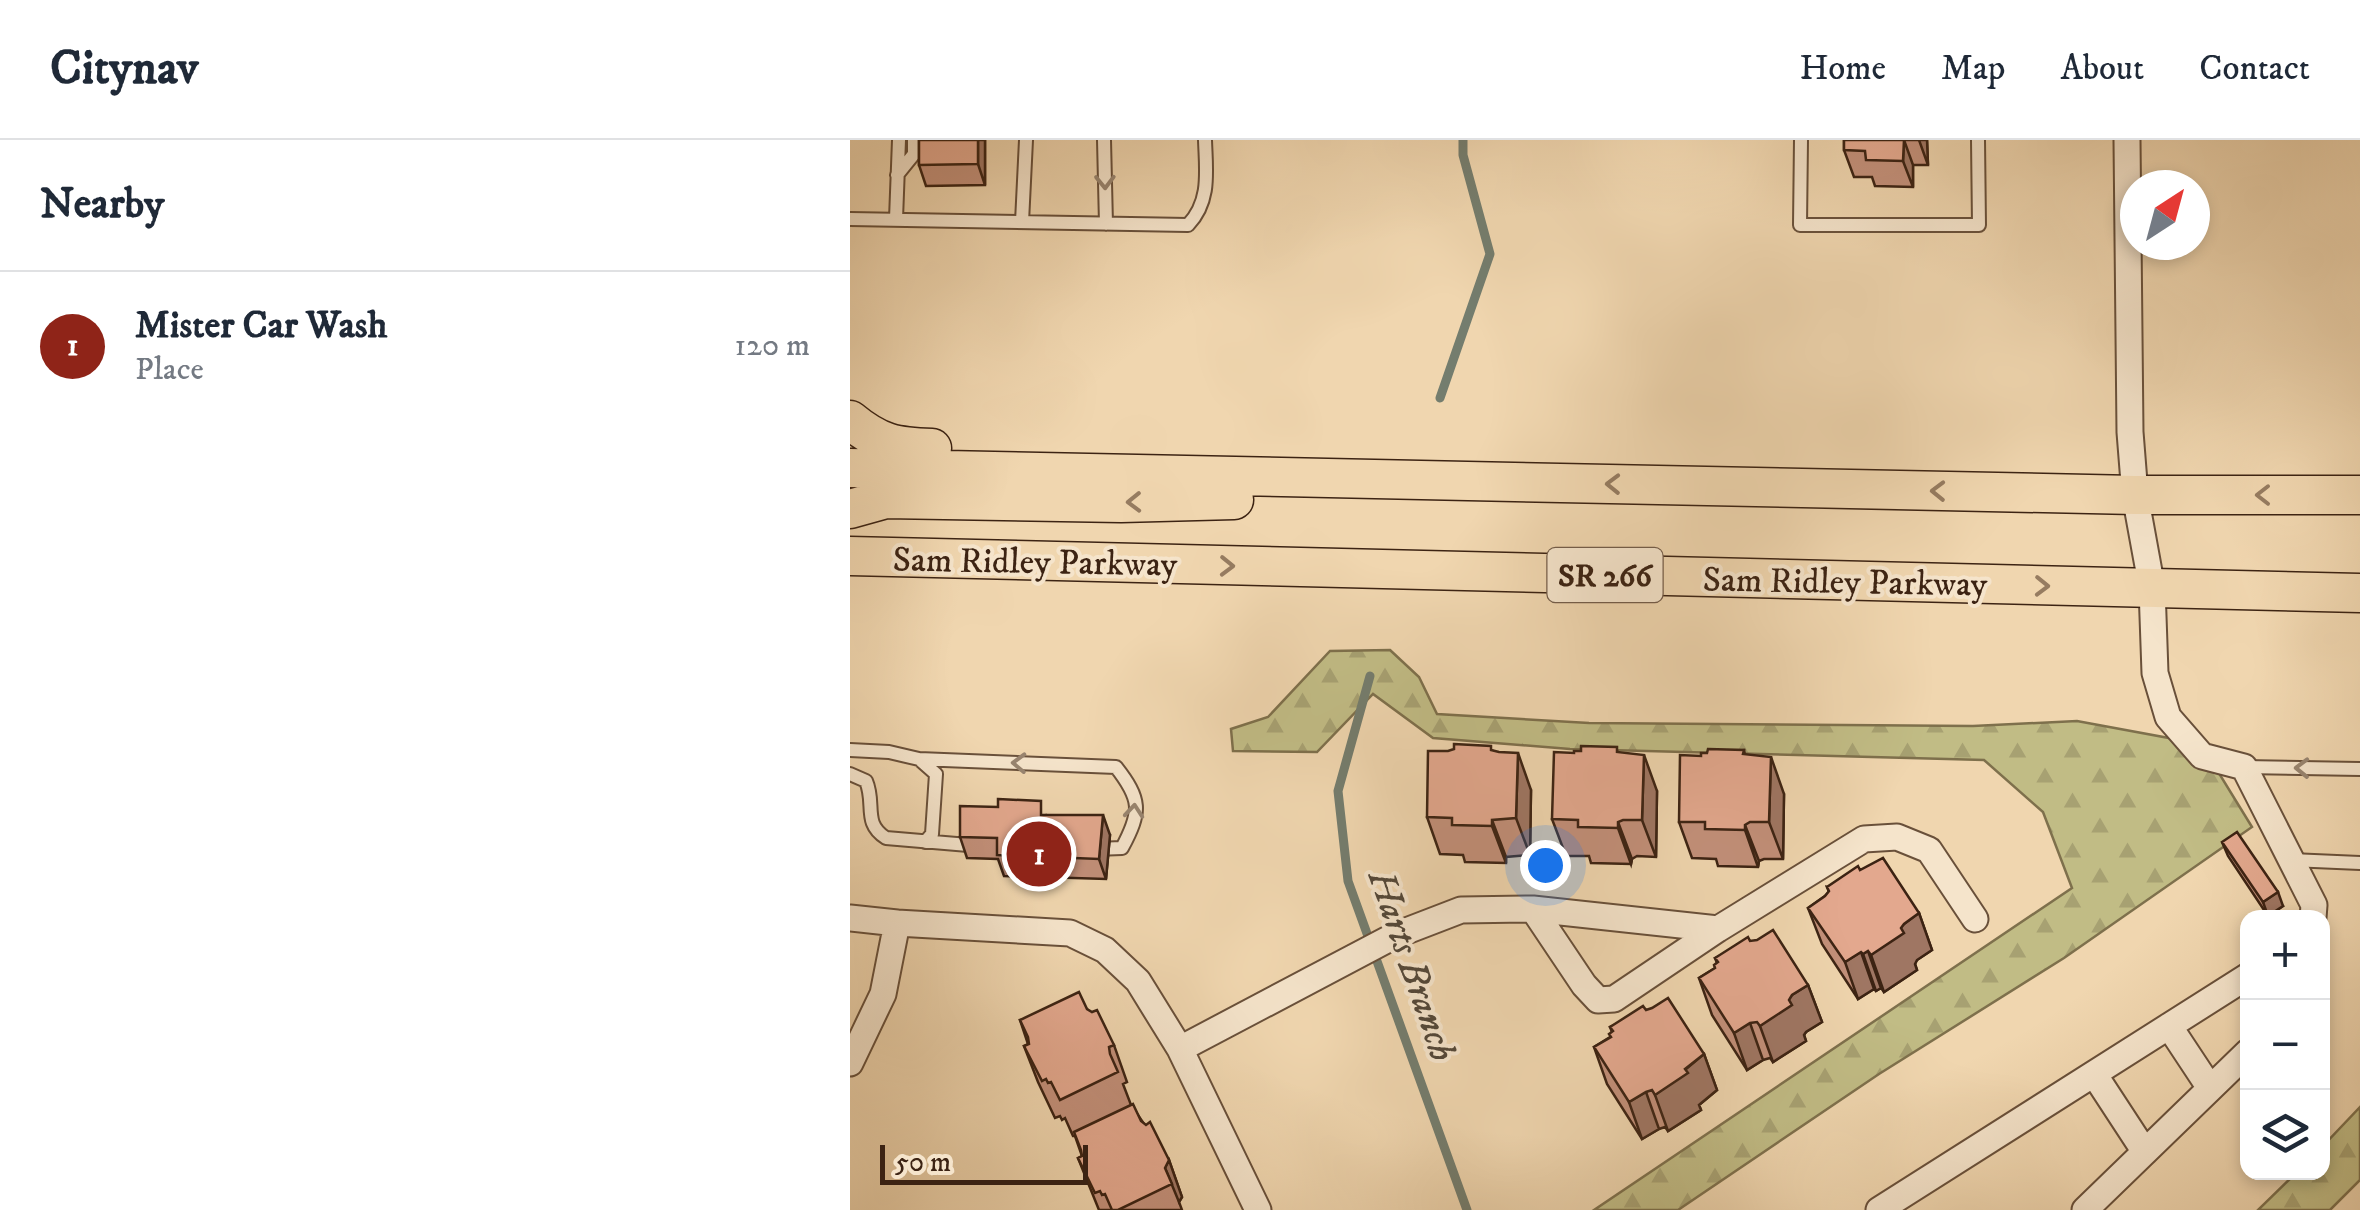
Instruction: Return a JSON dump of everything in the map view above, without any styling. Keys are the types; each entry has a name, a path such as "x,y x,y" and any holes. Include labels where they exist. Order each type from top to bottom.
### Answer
{"main road":[{"path":"850,420 868,436 894,447 1211,456 1258,461 1296,477"},
{"path":"850,468 2135,496 2360,495"},
{"path":"850,509 886,498 1121,503 1254,500 1296,477"},
{"name":"Sam Ridley Parkway","path":"850,556 2360,593"},
{"path":"850,576 888,557"}],"street":[{"path":"2127,140 2130,432 2135,496 2152,588 2154,673 2168,718 2202,756 2244,767 2314,910"},
{"path":"1533,909 1598,1000 1614,1000 1718,929 1864,839 1898,837 1929,850 1975,919"},
{"path":"1180,1049 1396,935 1462,910 1533,909 1718,929"},
{"path":"850,918 1070,933 1105,950 1138,981 1180,1049 1258,1210"},
{"path":"850,1063 883,994 897,923"},
{"path":"1880,1210 2240,981"},
{"path":"2169,1026 2210,1088"},
{"path":"2084,1210 2240,1060"},
{"path":"2094,1074 2145,1152"}],"lane":[{"path":"896,219 898,140"},
{"path":"898,175 914,154 914,140"},
{"path":"1022,222 1026,140"},
{"path":"1104,140 1106,224"},
{"path":"850,219 1188,225 1199,214 1206,188 1205,140"},
{"path":"1801,140 1800,225 1978,225 1978,140"},
{"path":"850,750 890,752 919,759 1116,767 1136,792 1134,825 1122,848 1074,848"},
{"path":"919,759 936,774 932,834 925,842"},
{"path":"2244,767 2360,769"},
{"path":"850,774 866,781 870,791 869,822 886,838 1003,846"},
{"path":"2291,860 2360,863"}],"green space":[{"path":"1390,650 1419,677 1437,714 1589,723 1973,726 2077,721 2201,744 2252,827 2064,958 1879,1074 1678,1210 1594,1210 2072,888 2043,812 1984,760 1570,749 1433,738 1373,694 1317,752 1233,751 1231,729 1268,717 1330,651"},
{"path":"2360,1107 2360,1180 2330,1210 2258,1210 2289,1180 2330,1180 2330,1139"}],"building":[{"path":"919,140 978,140 978,164 919,165"},
{"path":"1844,140 1904,140 1903,161 1866,160 1865,151 1844,150"},
{"path":"1454,744 1491,746 1491,750 1518,753 1516,818 1492,820 1492,826 1452,825 1452,818 1427,817 1428,751 1448,751 1454,749"},
{"path":"1581,746 1617,747 1617,752 1644,755 1642,820 1623,820 1618,822 1618,828 1578,827 1578,820 1552,819 1554,752 1574,753 1581,751"},
{"path":"1708,749 1744,750 1743,754 1771,757 1769,822 1750,822 1745,830 1705,829 1705,822 1679,822 1680,755 1701,756"},
{"path":"998,799 1041,801 1041,815 1103,815 1099,859 997,855 997,838 960,837 960,806 998,807"},
{"path":"2237,832 2278,892 2263,902 2222,842"},
{"path":"1883,858 1919,913 1901,928 1904,933 1871,955 1861,952 1845,962 1808,908 1825,896 1827,887 1858,866 1860,870"},
{"path":"1773,930 1808,985 1792,995 1792,1005 1760,1026 1750,1023 1734,1033 1699,978 1715,968 1715,958 1748,937 1750,941 1757,940"},
{"path":"1079,992 1087,1009 1097,1010 1114,1045 1109,1047 1110,1054 1118,1072 1060,1100 1051,1082 1042,1081 1024,1046 1029,1044 1028,1037 1020,1020"},
{"path":"1668,998 1704,1054 1685,1069 1688,1073 1655,1095 1652,1090 1629,1102 1594,1047 1611,1037 1610,1027 1643,1006 1646,1010"},
{"path":"1133,1104 1141,1121 1146,1125 1150,1122 1169,1160 1165,1168 1172,1184 1112,1210 1105,1194 1095,1193 1078,1158 1082,1156 1074,1132"}],"waterway":[{"name":"Harts Branch","path":"1440,398 1490,254 1463,155 1463,140"},
{"name":"Harts Branch","path":"1370,676 1338,791 1348,881 1467,1210"}],"place":[{"name":"Mister Car Wash","path":"1039,854"}]}
